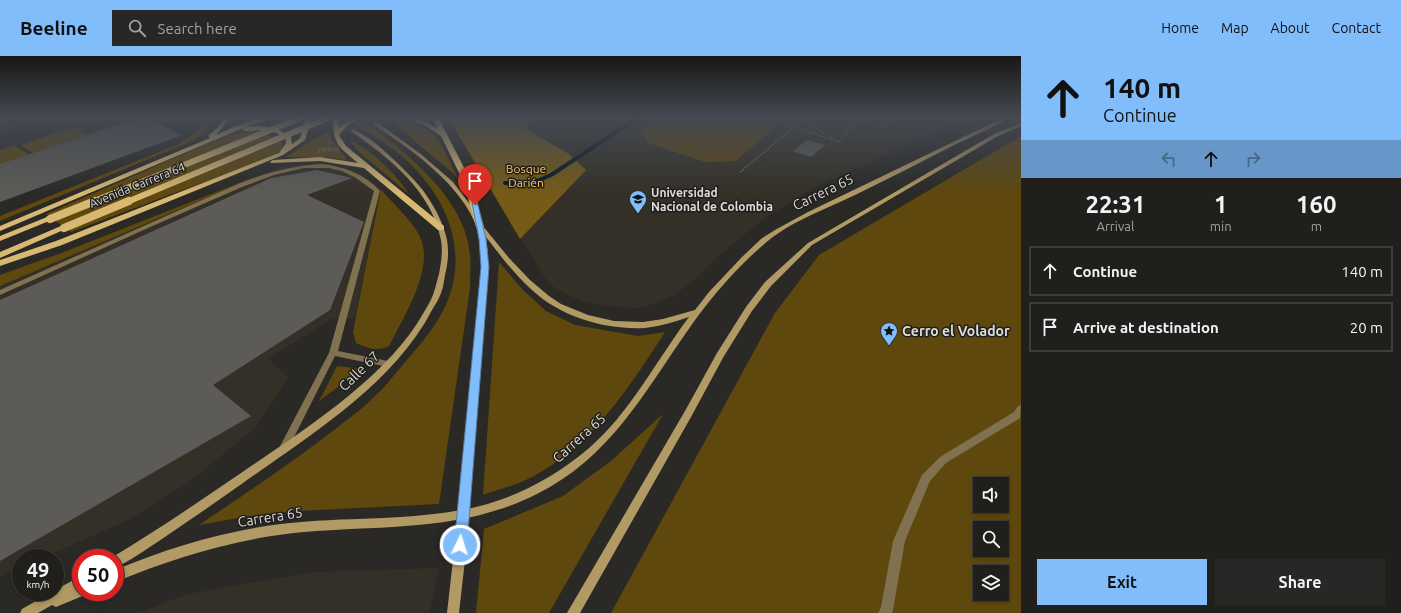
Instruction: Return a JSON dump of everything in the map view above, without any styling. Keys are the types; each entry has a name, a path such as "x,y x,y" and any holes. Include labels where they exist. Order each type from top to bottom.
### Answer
{"main road":[{"path":"193,147 199,143"},
{"path":"0,229 202,143"},
{"name":"Avenida Carrera 64","path":"0,240 239,143"},
{"name":"Avenida Carrera 64","path":"0,254 268,143"},
{"path":"281,154 287,149 288,143"},
{"path":"0,263 59,243 261,163 293,148 299,143"},
{"path":"340,143 343,147 441,228"},
{"name":"Calle 67","path":"124,556 181,520 340,409 388,364 425,318 437,292 446,260 444,239 441,228 419,187 392,159 370,143"},
{"path":"402,143 427,161 459,194 480,227 535,288 551,301 567,310 600,320 630,325 666,322 696,312"},
{"path":"447,143 468,183 480,227 484,250 484,282 465,488 460,560 453,613"},
{"name":"Carrera 65","path":"124,573 171,555 251,534 300,527 449,517 496,507 533,492 572,467 596,448 620,422 696,312 726,279 776,232 953,143"},
{"path":"573,613 688,414 720,355 749,309 768,284 810,244 982,143"},
{"path":"261,163 320,159 340,161 367,167"},
{"path":"26,613 72,587"},
{"path":"29,613 72,595"}],"lane":[{"path":"0,293 251,181 291,169 321,166 350,171 363,178 377,191 333,353 283,450"},
{"path":"333,353 388,364"},
{"path":"884,613 886,610 899,541 926,478 943,460 1016,415 1021,409"}],"path":[{"path":"322,150 338,148 338,150 319,152 319,149 329,148 330,143"},
{"path":"740,172 775,143"}],"shaded area":[{"path":"26,143 63,143 33,153 20,145"},
{"path":"187,143 0,221 0,216 179,144"},
{"path":"209,143 283,144 281,150 273,156 71,232 46,214"},
{"path":"308,143 334,143 347,160 326,157 285,157"},
{"path":"352,143 359,145 376,157 410,195 357,150"},
{"path":"384,143 392,143 414,161 445,195 457,214 466,234 470,255 470,288 439,504 297,511 255,515 199,525 304,453 366,404 387,384 423,341 435,325 444,309 453,283 455,266 455,249 452,232 439,200 429,186 411,164"},
{"path":"417,143 439,143 458,178"},
{"name":"Universidad Nacional de Colombia","path":"463,143 914,143 819,185 762,220 721,254 695,280 673,296 645,307 633,308 608,306 586,302 567,295 554,287 545,278"},
{"path":"648,143 757,143 736,161 705,162"},
{"name":"Cerro el Volador","path":"1009,143 1021,143 1021,613 611,613 775,313 819,255"},
{"path":"14,145 30,155 0,165 0,150"},
{"path":"318,164 353,170 366,176 381,189 355,318 331,319 268,359 288,377 256,427 189,482 128,520 62,549 12,549 12,571 0,577 0,286 264,173 282,167"},
{"path":"264,173 0,286 0,275 64,252"},
{"path":"381,189 417,231 424,249 420,278 409,307 389,346 376,349 368,348 356,343 353,332"},
{"path":"499,262 522,289 546,311 575,325 638,336 665,332 608,414 573,449 532,477 514,485 483,495"},
{"path":"337,366 362,369 319,401"},
{"path":"663,414 549,613 476,613 484,529 563,496 611,461"},
{"path":"439,568 429,613 138,613 188,594 313,572"}],"green space":[{"name":"Bosque Darién","path":"463,143 550,143 569,154 586,170 520,239"}],"building":[{"path":"63,143 160,143 0,202 0,164"},
{"path":"803,143 818,143 825,145 811,157 793,151"},
{"path":"317,170 352,178 307,195 364,222 330,310 213,385 251,416 21,549 12,549 12,554 0,561 0,300 271,178"}],"waterway":[{"path":"505,183 532,183 551,175 600,143"}],"place":[{"name":"Universidad Nacional de Colombia","path":"638,214"},
{"name":"Cerro el Volador","path":"889,346"}],"route":[{"path":"460,545 485,267 484,250 475,205"}]}
